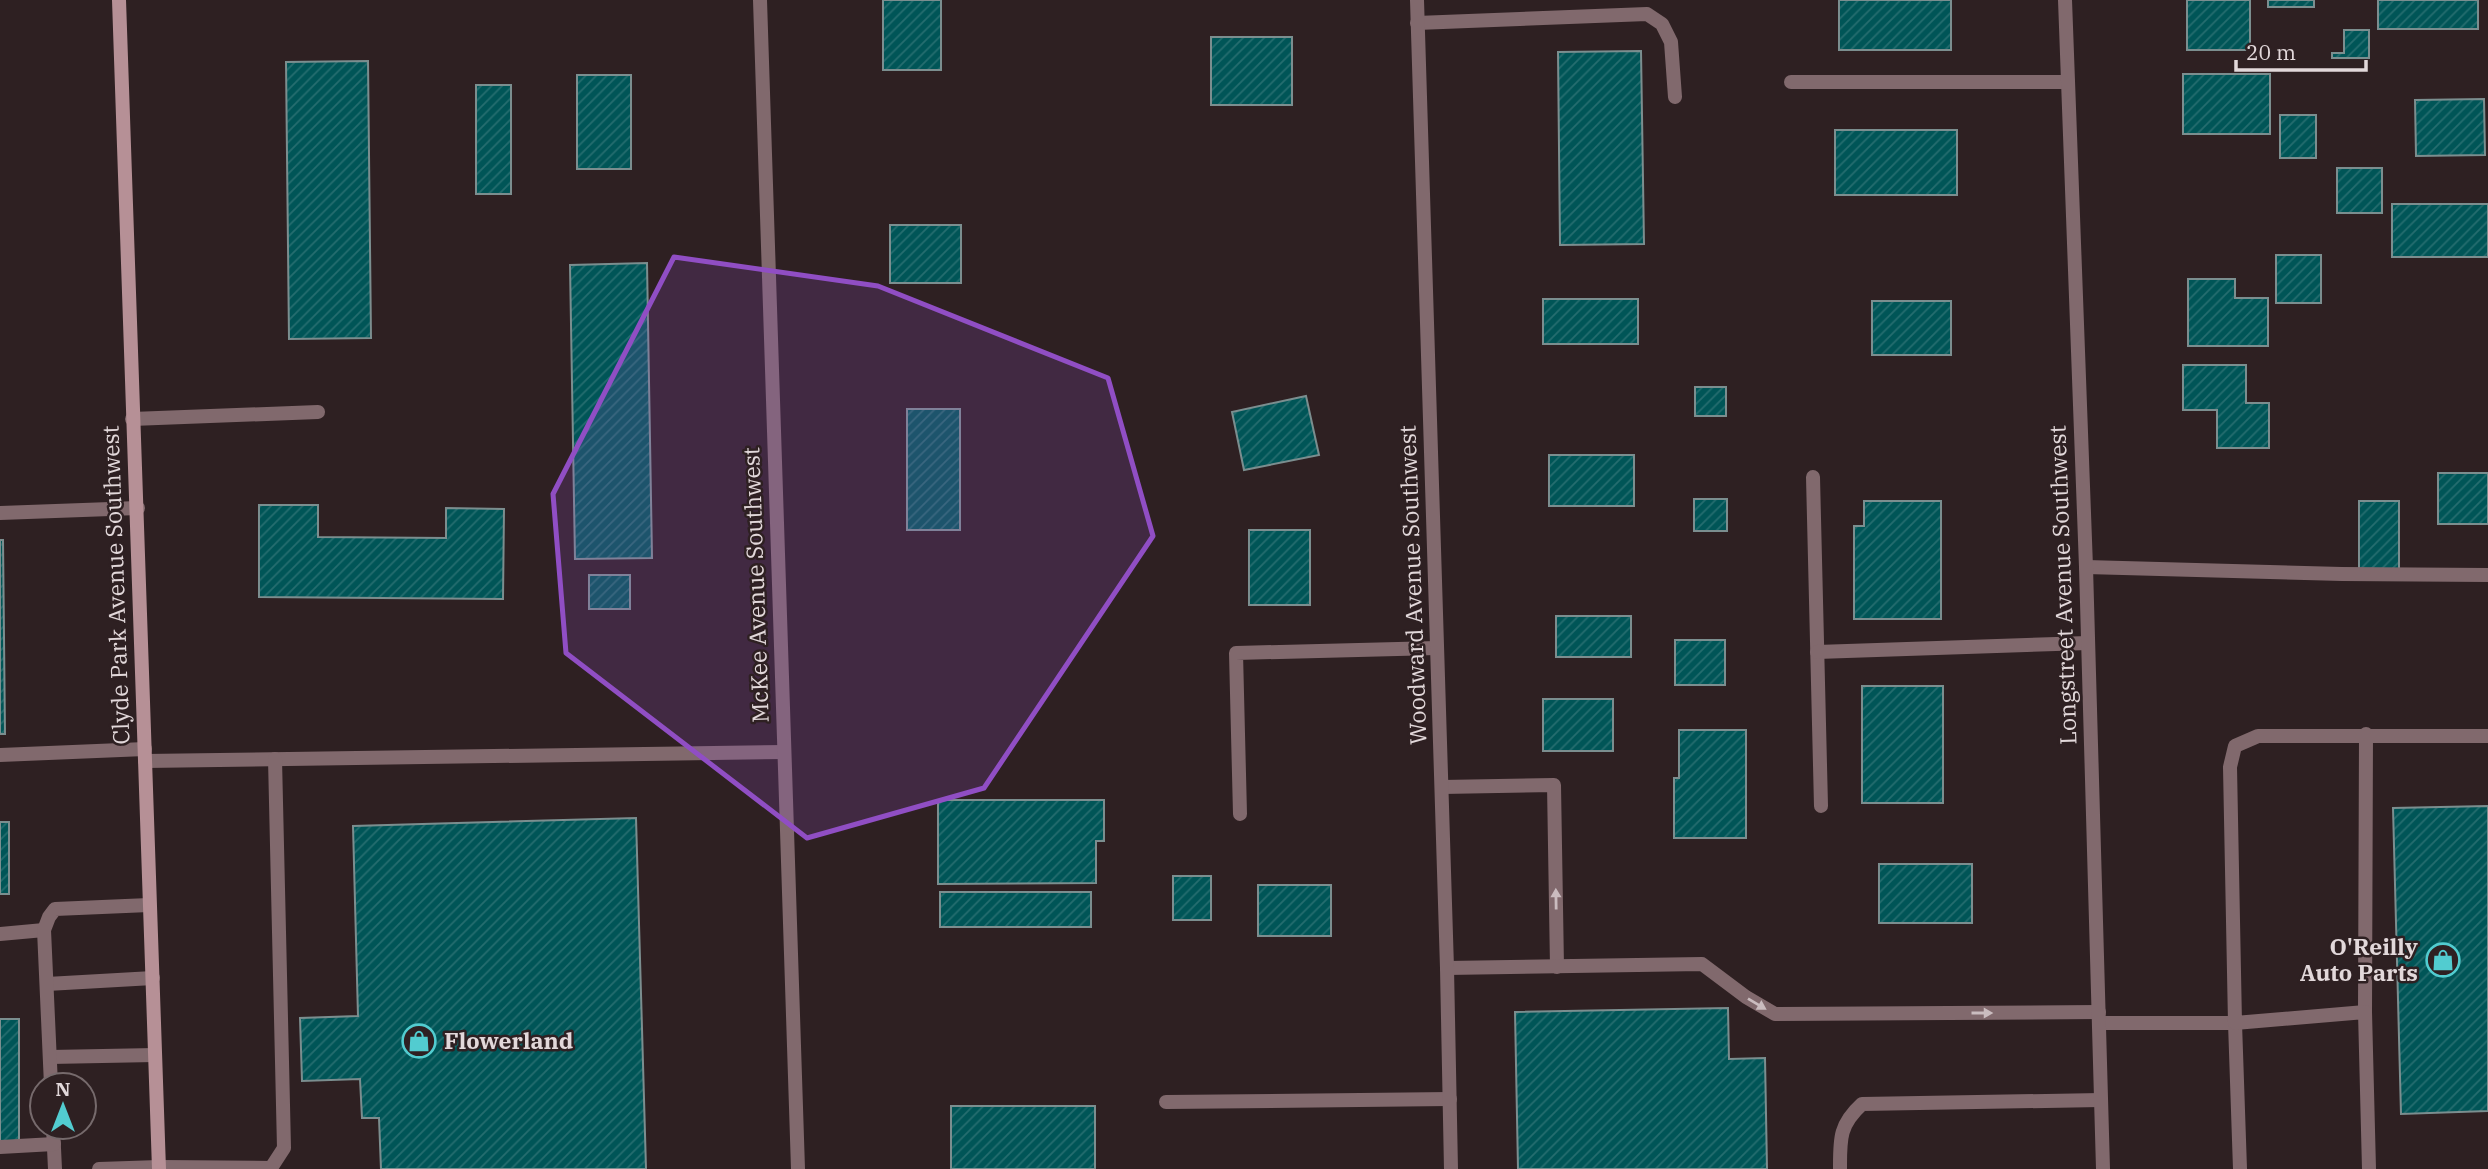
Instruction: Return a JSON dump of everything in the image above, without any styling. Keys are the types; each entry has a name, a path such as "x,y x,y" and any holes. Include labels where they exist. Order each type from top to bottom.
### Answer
{"main road":[{"name":"Clyde Park Avenue Southwest","path":"119,0 159,1168"}],"street":[{"name":"McKee Avenue Southwest","path":"760,0 798,1169"},
{"name":"Woodward Avenue Southwest","path":"1417,0 1442,787 1451,1169"},
{"name":"Longstreet Avenue Southwest","path":"2065,0 2086,567 2103,1169"},
{"path":"1417,23 1647,14 1662,24 1671,42 1675,97"},
{"path":"1791,82 2068,82"},
{"path":"132,419 318,412"},
{"path":"1813,477 1821,806"},
{"path":"0,513 138,508"},
{"path":"2086,567 2488,575"},
{"path":"1818,652 2088,643"},
{"path":"1240,814 1236,653 1437,648"},
{"path":"2366,734 2365,1012 2369,1169"},
{"path":"2240,1169 2230,767 2235,746 2258,736 2488,736"},
{"path":"0,755 145,755 275,759 784,752"},
{"path":"99,1169 271,1168 284,1148 275,759"},
{"path":"1442,787 1554,785 1557,967"},
{"path":"50,1071 44,930 49,917 55,909 149,905"},
{"path":"0,934 44,930"},
{"path":"1447,968 1702,964 1746,997 1775,1014 2099,1018 2235,1023 2365,1012"},
{"path":"47,984 153,978"},
{"path":"50,1057 155,1055"},
{"path":"1166,1102 1450,1100"},
{"path":"1840,1169 1840,1145 1846,1118 1862,1104 2101,1100"},
{"path":"54,1141 55,1169"},
{"path":"0,1147 54,1144"}],"highlighted area":[{"path":"674,257 878,286 1108,378 1153,536 984,788 807,838 566,653 553,494"}],"building":[{"path":"883,0 941,0 941,70 883,70"},
{"path":"1839,0 1951,0 1951,50 1839,50"},
{"path":"2187,0 2250,0 2250,50 2187,50"},
{"path":"2268,0 2314,0 2314,7 2268,7"},
{"path":"2378,0 2478,0 2478,29 2378,29"},
{"path":"2344,30 2369,30 2369,58 2332,58 2332,53 2344,53"},
{"path":"1211,37 1292,37 1292,105 1211,105"},
{"path":"1641,51 1644,244 1560,245 1558,52"},
{"path":"368,61 371,338 289,339 286,62"},
{"path":"2183,74 2270,74 2270,134 2183,134"},
{"path":"577,75 631,75 631,169 577,169"},
{"path":"476,85 511,85 511,194 476,194"},
{"path":"2484,99 2485,155 2416,156 2415,100"},
{"path":"2280,115 2316,115 2316,158 2280,158"},
{"path":"1835,130 1957,130 1957,195 1835,195"},
{"path":"2337,168 2382,168 2382,213 2337,213"},
{"path":"2392,204 2488,204 2488,257 2392,257"},
{"path":"890,225 961,225 961,283 890,283"},
{"path":"2276,255 2321,255 2321,303 2276,303"},
{"path":"647,263 652,558 575,559 570,265"},
{"path":"2188,279 2235,279 2235,298 2268,298 2268,346 2188,346"},
{"path":"1543,299 1638,299 1638,344 1543,344"},
{"path":"1872,301 1951,301 1951,355 1872,355"},
{"path":"2183,365 2246,365 2246,403 2269,403 2269,448 2217,448 2217,410 2183,410"},
{"path":"1695,387 1726,387 1726,416 1695,416"},
{"path":"1306,396 1319,455 1244,470 1232,412"},
{"path":"907,409 960,409 960,530 907,530"},
{"path":"1549,455 1634,455 1634,506 1549,506"},
{"path":"2438,473 2488,473 2488,524 2438,524"},
{"path":"1694,499 1727,499 1727,531 1694,531"},
{"path":"1864,501 1941,501 1941,619 1854,619 1854,526 1864,526"},
{"path":"2359,501 2399,501 2399,571 2359,571"},
{"path":"259,505 318,505 318,537 446,538 446,508 504,509 503,599 259,597"},
{"path":"1249,530 1310,530 1310,605 1249,605"},
{"path":"0,540 3,540 5,734 0,734"},
{"path":"589,575 630,575 630,609 589,609"},
{"path":"1556,616 1631,616 1631,657 1556,657"},
{"path":"1675,640 1725,640 1725,685 1675,685"},
{"path":"1862,686 1943,686 1943,803 1862,803"},
{"path":"1543,699 1613,699 1613,751 1543,751"},
{"path":"1679,730 1746,730 1746,838 1674,838 1674,778 1679,778"},
{"path":"938,800 1104,800 1104,841 1096,841 1096,883 938,884"},
{"name":"O'Reilly Auto Parts","path":"2488,806 2488,1111 2401,1114 2393,808"},
{"path":"636,818 646,1169 381,1169 379,1118 362,1118 360,1079 302,1081 300,1018 358,1016 353,826"},
{"path":"0,822 9,822 9,894 0,894"},
{"path":"1879,864 1972,864 1972,923 1879,923"},
{"path":"1173,876 1211,876 1211,920 1173,920"},
{"path":"1258,885 1331,885 1331,936 1258,936"},
{"path":"940,892 1091,892 1091,927 940,927"},
{"path":"1728,1008 1729,1059 1765,1058 1767,1169 1518,1169 1515,1012"},
{"path":"0,1019 19,1019 19,1143 0,1143"},
{"path":"951,1106 1095,1106 1095,1169 951,1169"}],"place":[{"name":"O'Reilly Auto Parts","path":"2443,960"},
{"name":"Flowerland","path":"419,1041"}]}
